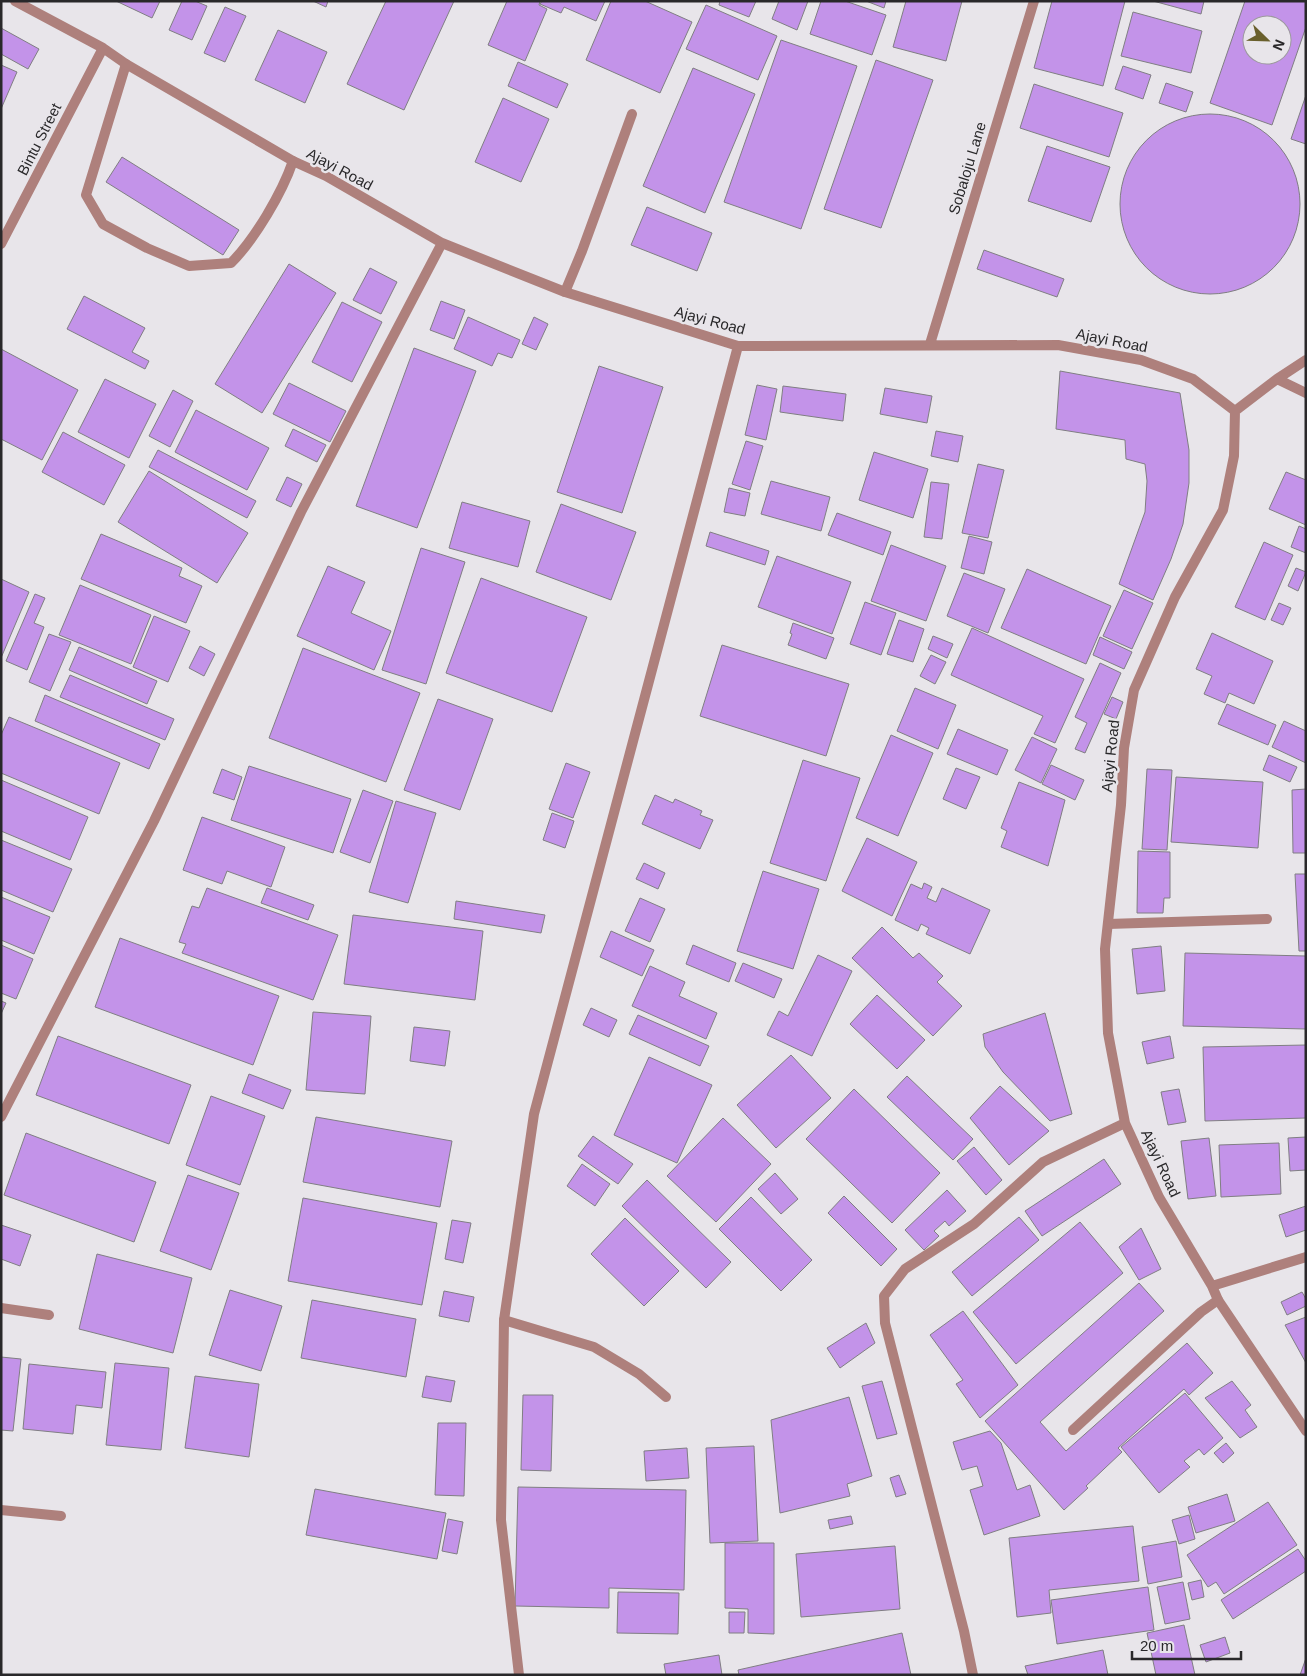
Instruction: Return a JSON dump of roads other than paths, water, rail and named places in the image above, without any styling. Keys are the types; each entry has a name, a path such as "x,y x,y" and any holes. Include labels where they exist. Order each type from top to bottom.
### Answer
{"street":[{"name":"Ajayi Road","path":"15,1 103,48 126,64 293,161 326,176 442,244 565,292 738,346 1058,345 1141,360 1194,379 1235,411 1234,456 1222,510 1175,597 1134,690 1124,748 1120,805 1104,949 1108,1033 1125,1123 1159,1197 1212,1286 1218,1300 1306,1431"},
{"name":"Sobaloju Lane","path":"930,344 1034,1"},
{"name":"Bintu Street","path":"1,244 103,48"},
{"path":"126,64 86,194 103,224 147,248 189,266 231,263 246,248 287,178 293,161"},
{"path":"565,292 632,114"},
{"path":"1,1116 154,821 301,512 442,244"},
{"path":"519,1675 500,1520 504,1320 534,1114 738,346"},
{"path":"1235,411 1306,360"},
{"path":"1277,379 1306,393"},
{"path":"1108,924 1267,919"},
{"path":"973,1675 964,1631 885,1323 884,1296 905,1269 974,1224 1043,1162 1125,1123"},
{"path":"1212,1286 1306,1257"},
{"path":"1073,1430 1201,1312 1218,1300"},
{"path":"1,1308 49,1315"},
{"path":"504,1320 594,1347 639,1374 666,1397"},
{"path":"1,1510 61,1516"}]}
